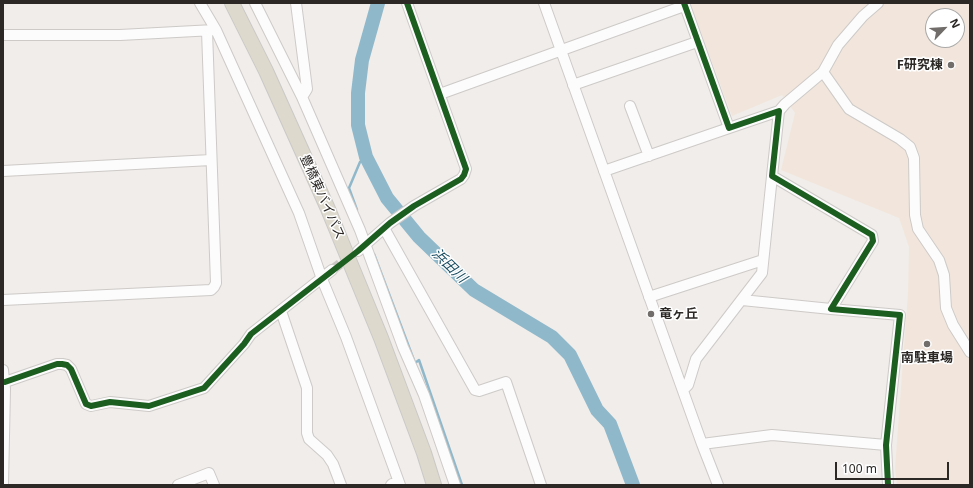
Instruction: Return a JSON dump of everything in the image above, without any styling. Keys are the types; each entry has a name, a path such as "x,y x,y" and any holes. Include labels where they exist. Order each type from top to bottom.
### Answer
{"highway":[{"name":"豊橋東バイパス","path":"232,3 266,71 328,209 382,338 424,453 434,485"}],"street":[{"path":"200,3 299,212 322,279 346,337 395,484"},
{"path":"255,3 302,97 362,247 424,395 455,485"},
{"path":"296,3 307,89 302,97"},
{"path":"362,247 414,206 460,179 464,175 466,169 407,3"},
{"path":"544,3 718,485"},
{"path":"604,171 779,111 785,104 823,72 838,45 863,16 878,3"},
{"path":"440,94 684,4 728,128"},
{"path":"3,35 120,35 212,31"},
{"path":"3,300 211,290 214,287 216,283 211,160 212,31"},
{"path":"573,85 697,42"},
{"path":"823,72 849,109 900,139 910,147 914,158 915,215 918,229 939,260 944,275 946,308 953,325 970,352"},
{"path":"630,106 649,156"},
{"path":"683,390 688,385 696,359 762,272 779,111"},
{"path":"3,171 211,160"},
{"path":"772,176 872,235 873,241 831,309"},
{"path":"387,226 475,390 478,391 506,382 540,485"},
{"path":"649,297 763,260"},
{"path":"4,388 57,364 62,364 67,365 70,369 86,404 91,406 110,402 149,406 204,388 244,344 251,334 332,270"},
{"path":"742,300 900,315 886,445 888,485"},
{"path":"282,311 307,388 307,433 309,439 327,455 333,464 342,485"},
{"path":"3,370 3,485"},
{"path":"702,444 772,435 886,445"},
{"path":"178,485 209,473 214,485"}],"shaded area":[{"path":"690,3 970,3 970,485 897,485 895,468 908,293 909,247 899,218 781,170 795,113 782,95 732,116"}],"waterway":[{"name":"浜田川","path":"378,3 362,60 358,93 358,125 366,157 387,198 419,237 474,290 552,337 570,355 597,410 610,424 633,485"},
{"path":"357,210 349,188 360,162 366,157"},
{"path":"374,254 415,363 419,360 462,485"}],"tunnel":[{"path":"332,270 353,254"}],"cycle path":[{"path":"5,382 57,364 67,365 71,369 86,404 91,406 110,402 149,406 204,388 244,344 251,334 358,251 390,223 414,206 461,179 466,169 407,3"},
{"path":"684,3 729,128 779,111 772,176 872,235 873,241 831,309 900,315 886,445 888,485"}],"place":[{"name":"F研究棟","path":"951,65"},
{"name":"竜ヶ丘","path":"651,314"},
{"name":"南駐車場","path":"927,344"}]}
